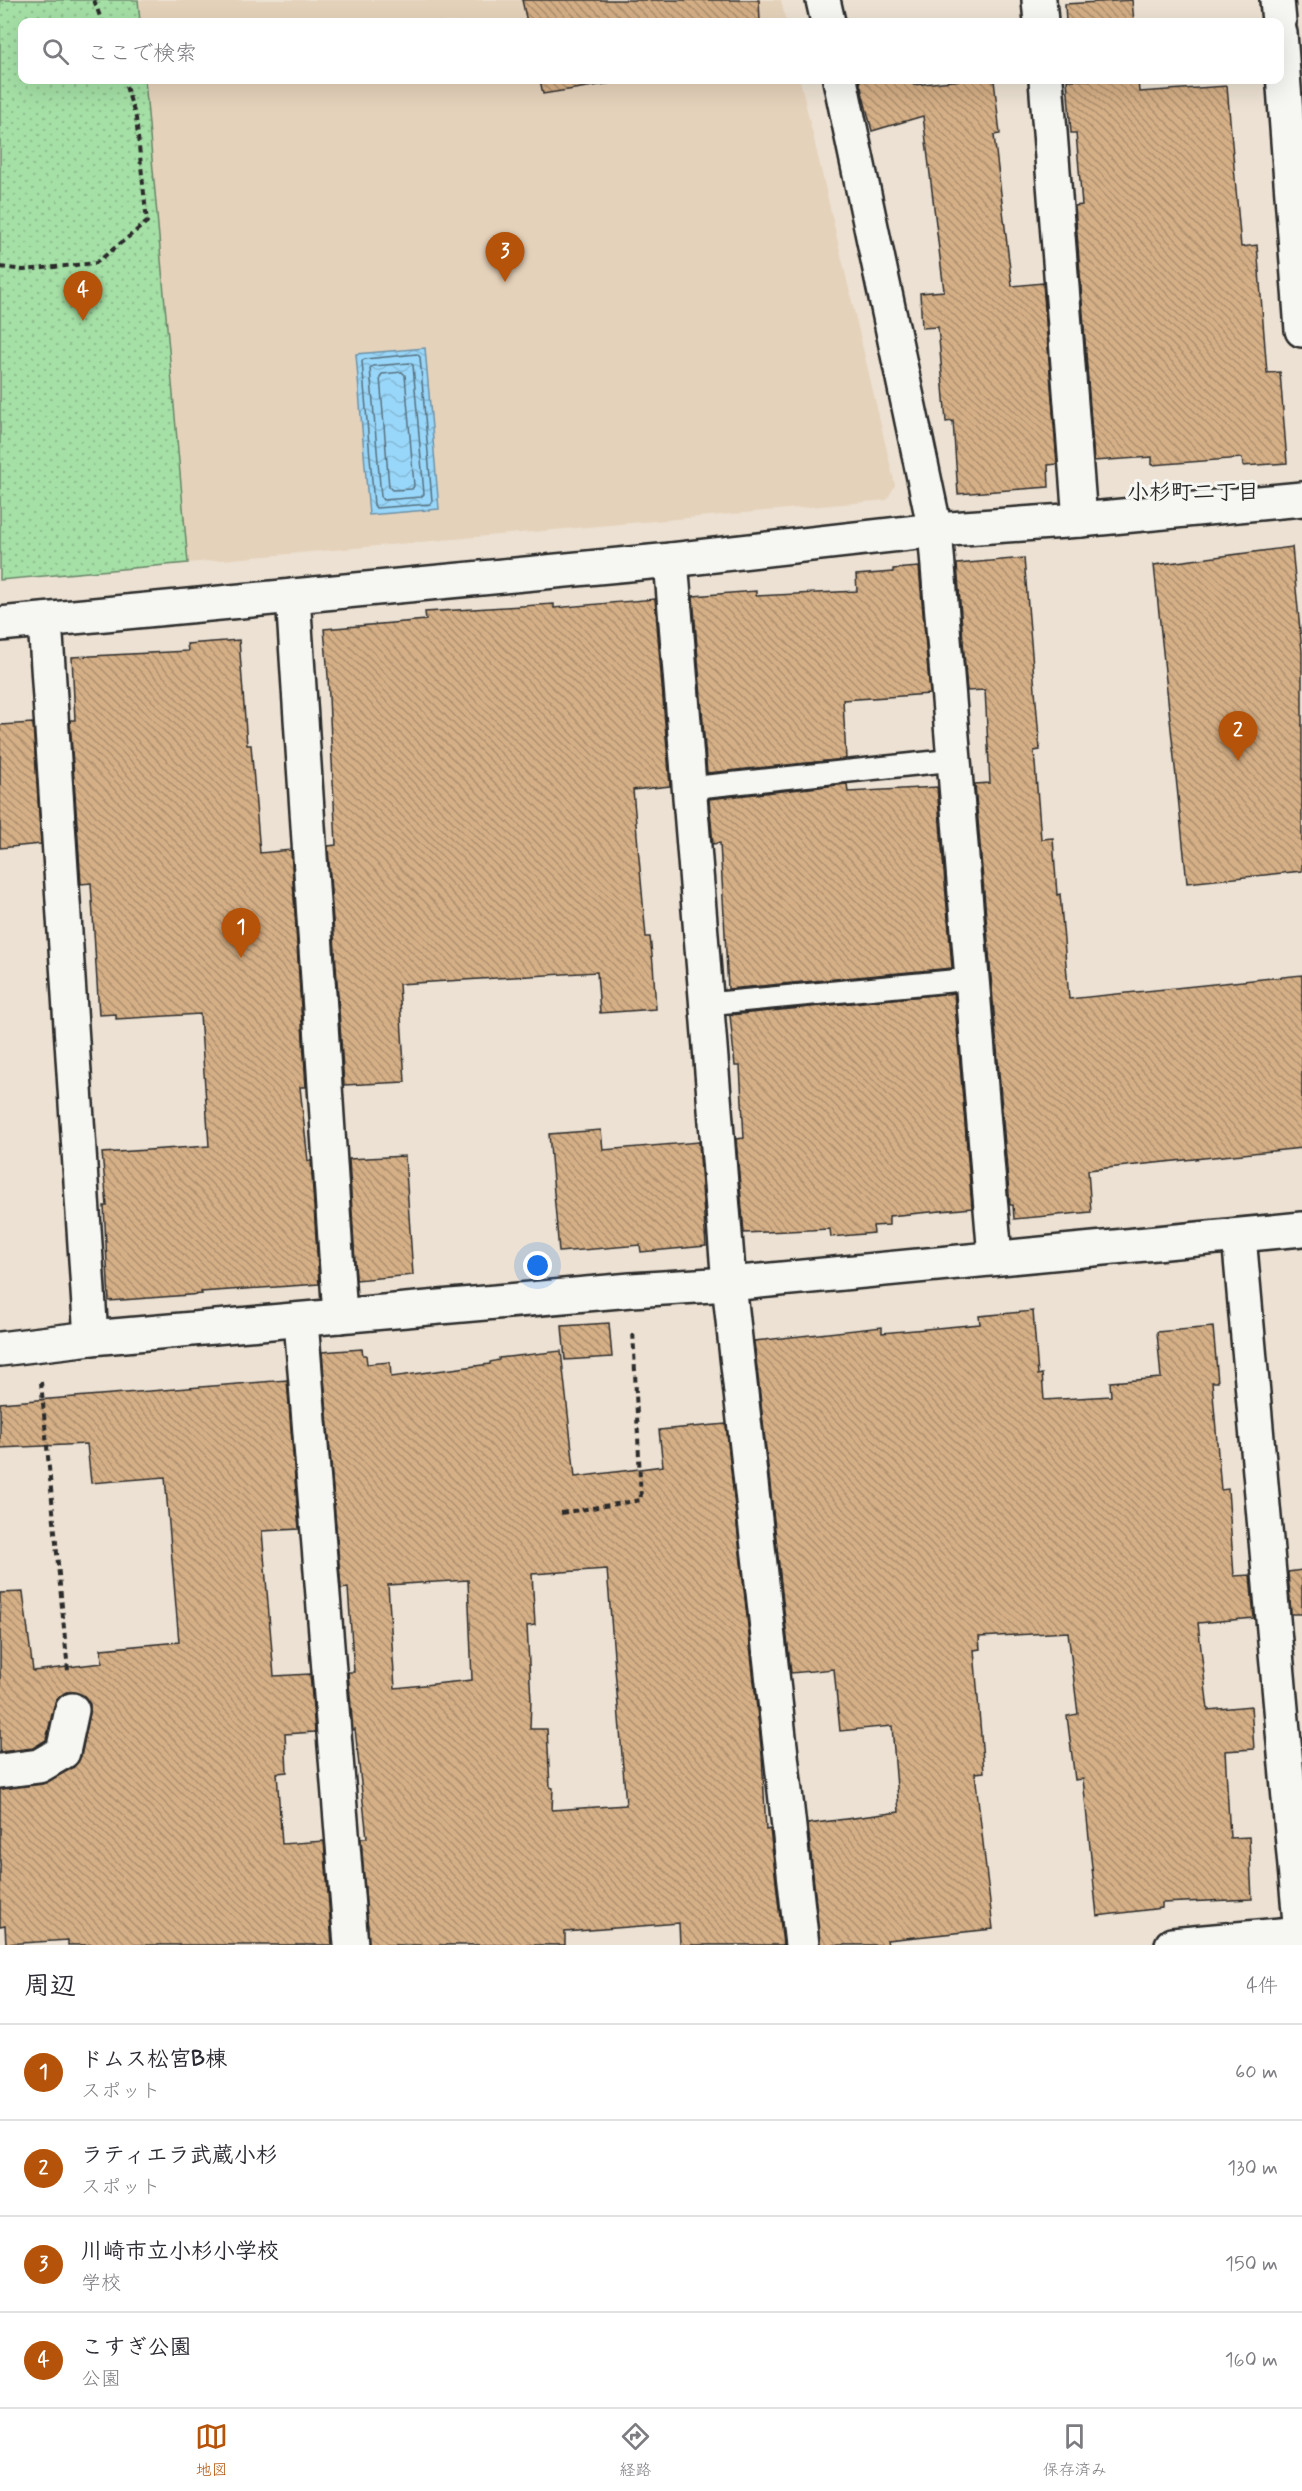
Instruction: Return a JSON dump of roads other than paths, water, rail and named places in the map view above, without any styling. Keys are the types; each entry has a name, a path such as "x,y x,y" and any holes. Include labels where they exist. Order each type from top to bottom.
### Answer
{"street":[{"path":"823,0 827,18"},
{"path":"1040,0 1041,18"},
{"path":"1277,0 1279,18"},
{"path":"841,84 935,530 995,1257"},
{"path":"1046,84 1080,520"},
{"path":"1284,84 1302,330"},
{"path":"0,624 671,560 935,530 1080,520 1302,499"},
{"path":"671,560 729,1284 802,1945"},
{"path":"293,596 340,1316"},
{"path":"45,620 91,1338"},
{"path":"0,1349 91,1338 631,1290 729,1284 1302,1229"},
{"path":"1172,1945 1301,1937 1239,1236"},
{"path":"302,1320 351,1945"},
{"path":"0,1771 39,1766 63,1752 72,1710"}],"lane":[{"path":"690,789 954,760"},
{"path":"707,1004 972,979"}],"water":[{"path":"425,348 439,509 369,515 356,354"}],"place":[{"name":"川崎市立小杉小学校","path":"505,282"},
{"name":"こすぎ公園","path":"83,321"},
{"name":"ラティエラ武蔵小杉","path":"1238,761"},
{"name":"ドムス松宮B棟","path":"241,958"}],"district":[{"name":"小杉町二丁目","path":"1193,491"}]}
